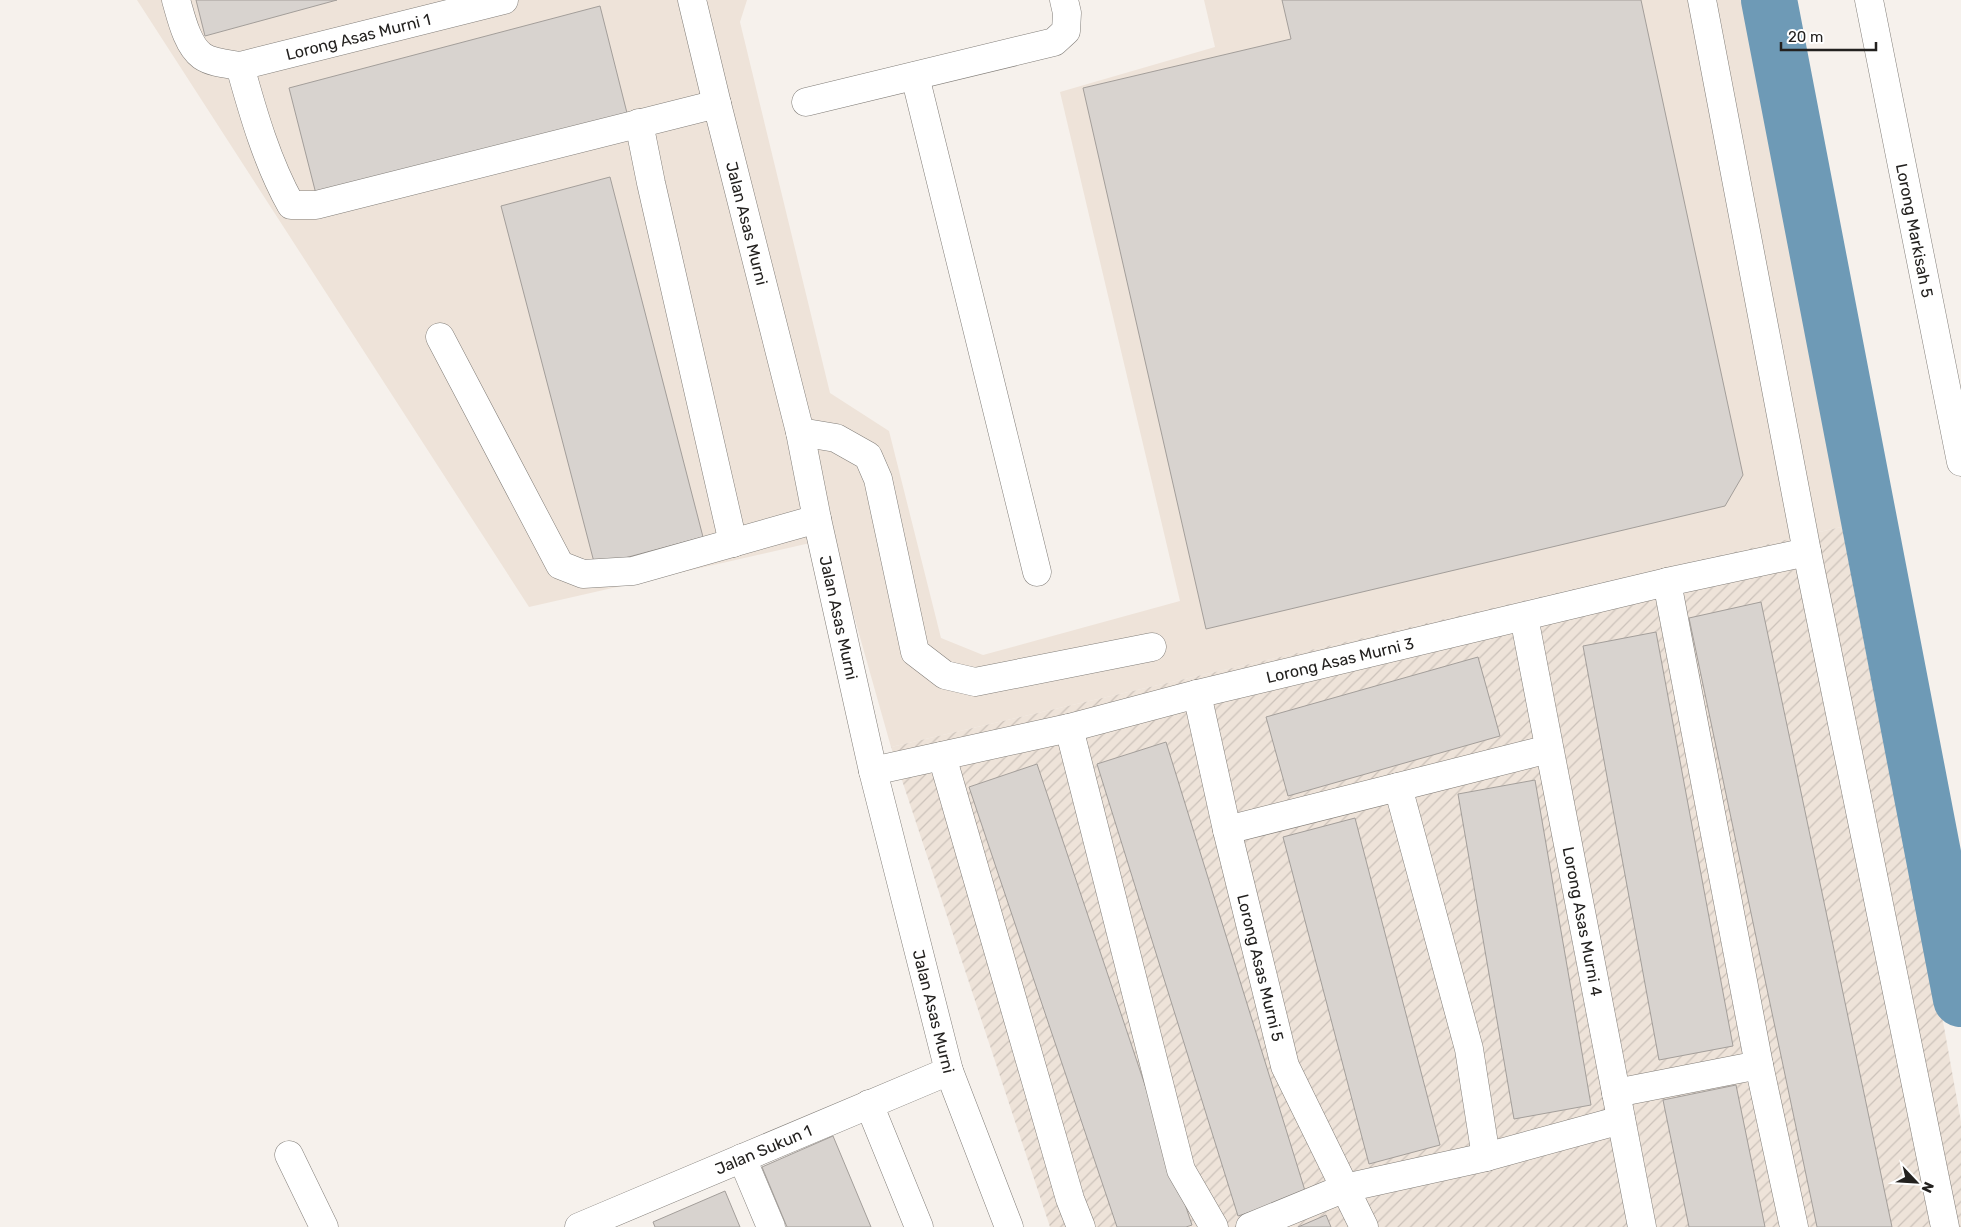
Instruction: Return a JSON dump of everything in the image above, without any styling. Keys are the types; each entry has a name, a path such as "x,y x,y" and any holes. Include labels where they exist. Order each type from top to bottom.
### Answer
{"street":[{"path":"176,0 188,38 202,56 220,63 240,66 253,115 282,189 291,205 316,205 717,104"},
{"name":"Lorong Asas Murni 1","path":"240,66 504,0"},
{"name":"Jalan Asas Murni","path":"692,0 800,432 817,519 873,771 948,1071 1009,1227"},
{"path":"806,102 1054,42 1066,31 1067,13 1064,0"},
{"path":"1702,0 1807,552 1945,1227"},
{"name":"Lorong Markisah 5","path":"1869,0 1961,462"},
{"path":"915,76 1038,572"},
{"path":"639,123 732,543"},
{"path":"440,337 560,565 583,574 633,571 817,519"},
{"path":"800,432 836,438 868,456 878,479 915,652 945,675 975,682 1152,648"},
{"name":"Lorong Asas Murni 3","path":"873,771 1069,728 1197,694 1667,582 1807,552"},
{"path":"1667,582 1759,1065 1794,1227"},
{"name":"Lorong Asas Murni 4","path":"1524,617 1642,1227"},
{"name":"Lorong Asas Murni 5","path":"1197,694 1227,830 1285,1066 1364,1227"},
{"path":"1069,728 1181,1170 1214,1227"},
{"path":"1227,830 1549,749"},
{"path":"942,756 1070,1199 1081,1227"},
{"path":"1398,787 1468,1049 1486,1157"},
{"path":"1616,1093 1759,1065"},
{"name":"Jalan Sukun 1","path":"579,1227 617,1220 742,1158 948,1071"},
{"path":"869,1104 919,1227"},
{"path":"1250,1227 1345,1188 1486,1157 1621,1120"},
{"path":"290,1155 324,1227"},
{"path":"742,1158 770,1227"}],"shaded area":[{"path":"137,0 747,0 740,22 830,393 889,431 941,638 983,655 1180,601 1060,92 1215,47 1204,0 1760,0 1854,524 891,747 832,538 529,607"},
{"path":"1854,524 1961,1122 1961,1227 1050,1227 891,747"}],"building":[{"path":"196,0 337,0 205,36"},
{"path":"1282,0 1641,0 1743,475 1725,506 1206,629 1083,88 1291,39"},
{"path":"600,6 627,113 316,194 289,88"},
{"path":"610,177 703,537 595,566 501,206"},
{"path":"1761,602 1892,1227 1817,1227 1689,618"},
{"path":"1656,632 1733,1046 1659,1060 1583,646"},
{"path":"1478,657 1500,736 1288,796 1266,717"},
{"path":"1166,742 1306,1194 1238,1216 1097,764"},
{"path":"1037,764 1192,1225 1186,1227 1117,1227 969,787"},
{"path":"1535,780 1591,1105 1514,1119 1458,794"},
{"path":"1355,818 1440,1145 1369,1164 1283,837"},
{"path":"1736,1085 1765,1227 1689,1227 1663,1100"},
{"path":"833,1136 871,1227 787,1227 762,1167"},
{"path":"725,1191 740,1227 655,1227 653,1222"},
{"path":"1326,1215 1331,1227 1298,1227"}],"waterway":[{"path":"1769,0 1961,999"}]}
